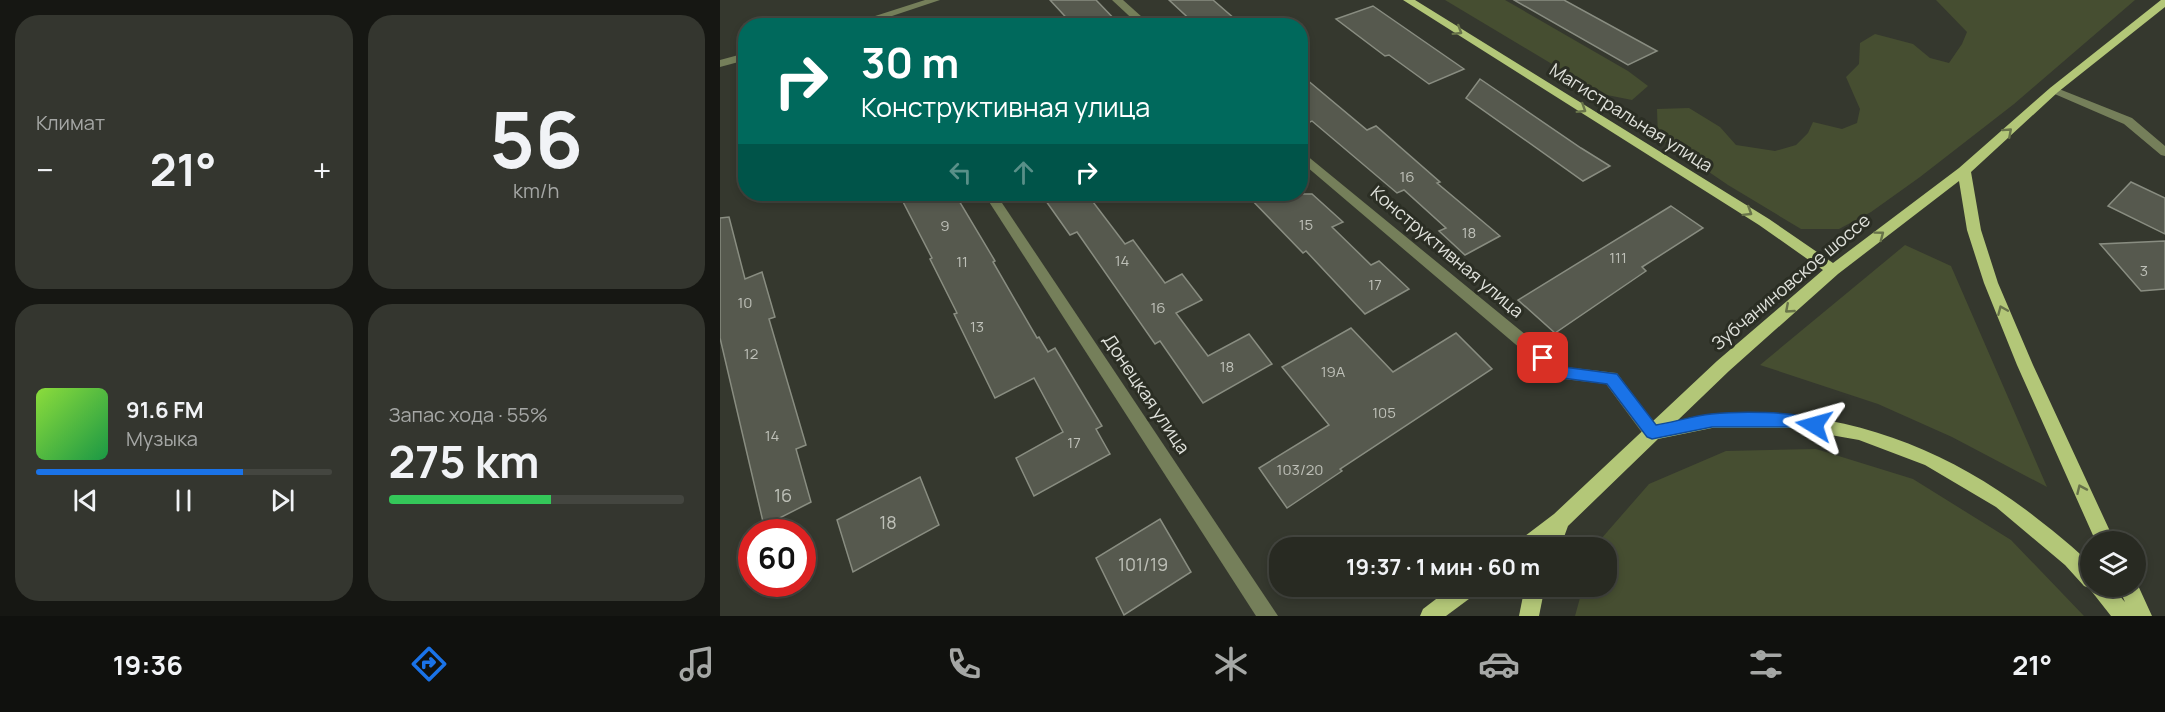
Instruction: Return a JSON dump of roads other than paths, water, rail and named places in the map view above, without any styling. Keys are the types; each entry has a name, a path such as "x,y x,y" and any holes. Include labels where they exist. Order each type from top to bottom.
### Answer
{"main road":[{"name":"Магистральная улица","path":"1408,0 1764,222 1833,270"},
{"name":"Зубчаниновское шоссе","path":"1561,520 1723,366 1833,270 1964,171 2054,90 2165,2"},
{"path":"1964,171 1974,230 1991,283 2025,366 2101,531"},
{"path":"1652,433 1712,421 1791,420 1860,433 1931,460 2002,501 2080,567"},
{"path":"1539,537 1561,520"},
{"path":"1554,537 1561,520"},
{"path":"1430,616 1455,597"},
{"path":"1529,616 1532,597"},
{"path":"2108,597 2124,616"},
{"path":"2133,597 2142,616"}],"street":[{"path":"887,18 935,0"},
{"path":"1117,0 1138,18"},
{"path":"720,64 738,58"},
{"path":"2054,90 2128,121 2165,152"},
{"name":"Конструктивная улица","path":"1308,161 1561,373 1611,378 1652,433"},
{"name":"Донецкая улица","path":"995,201 1268,616"}]}
